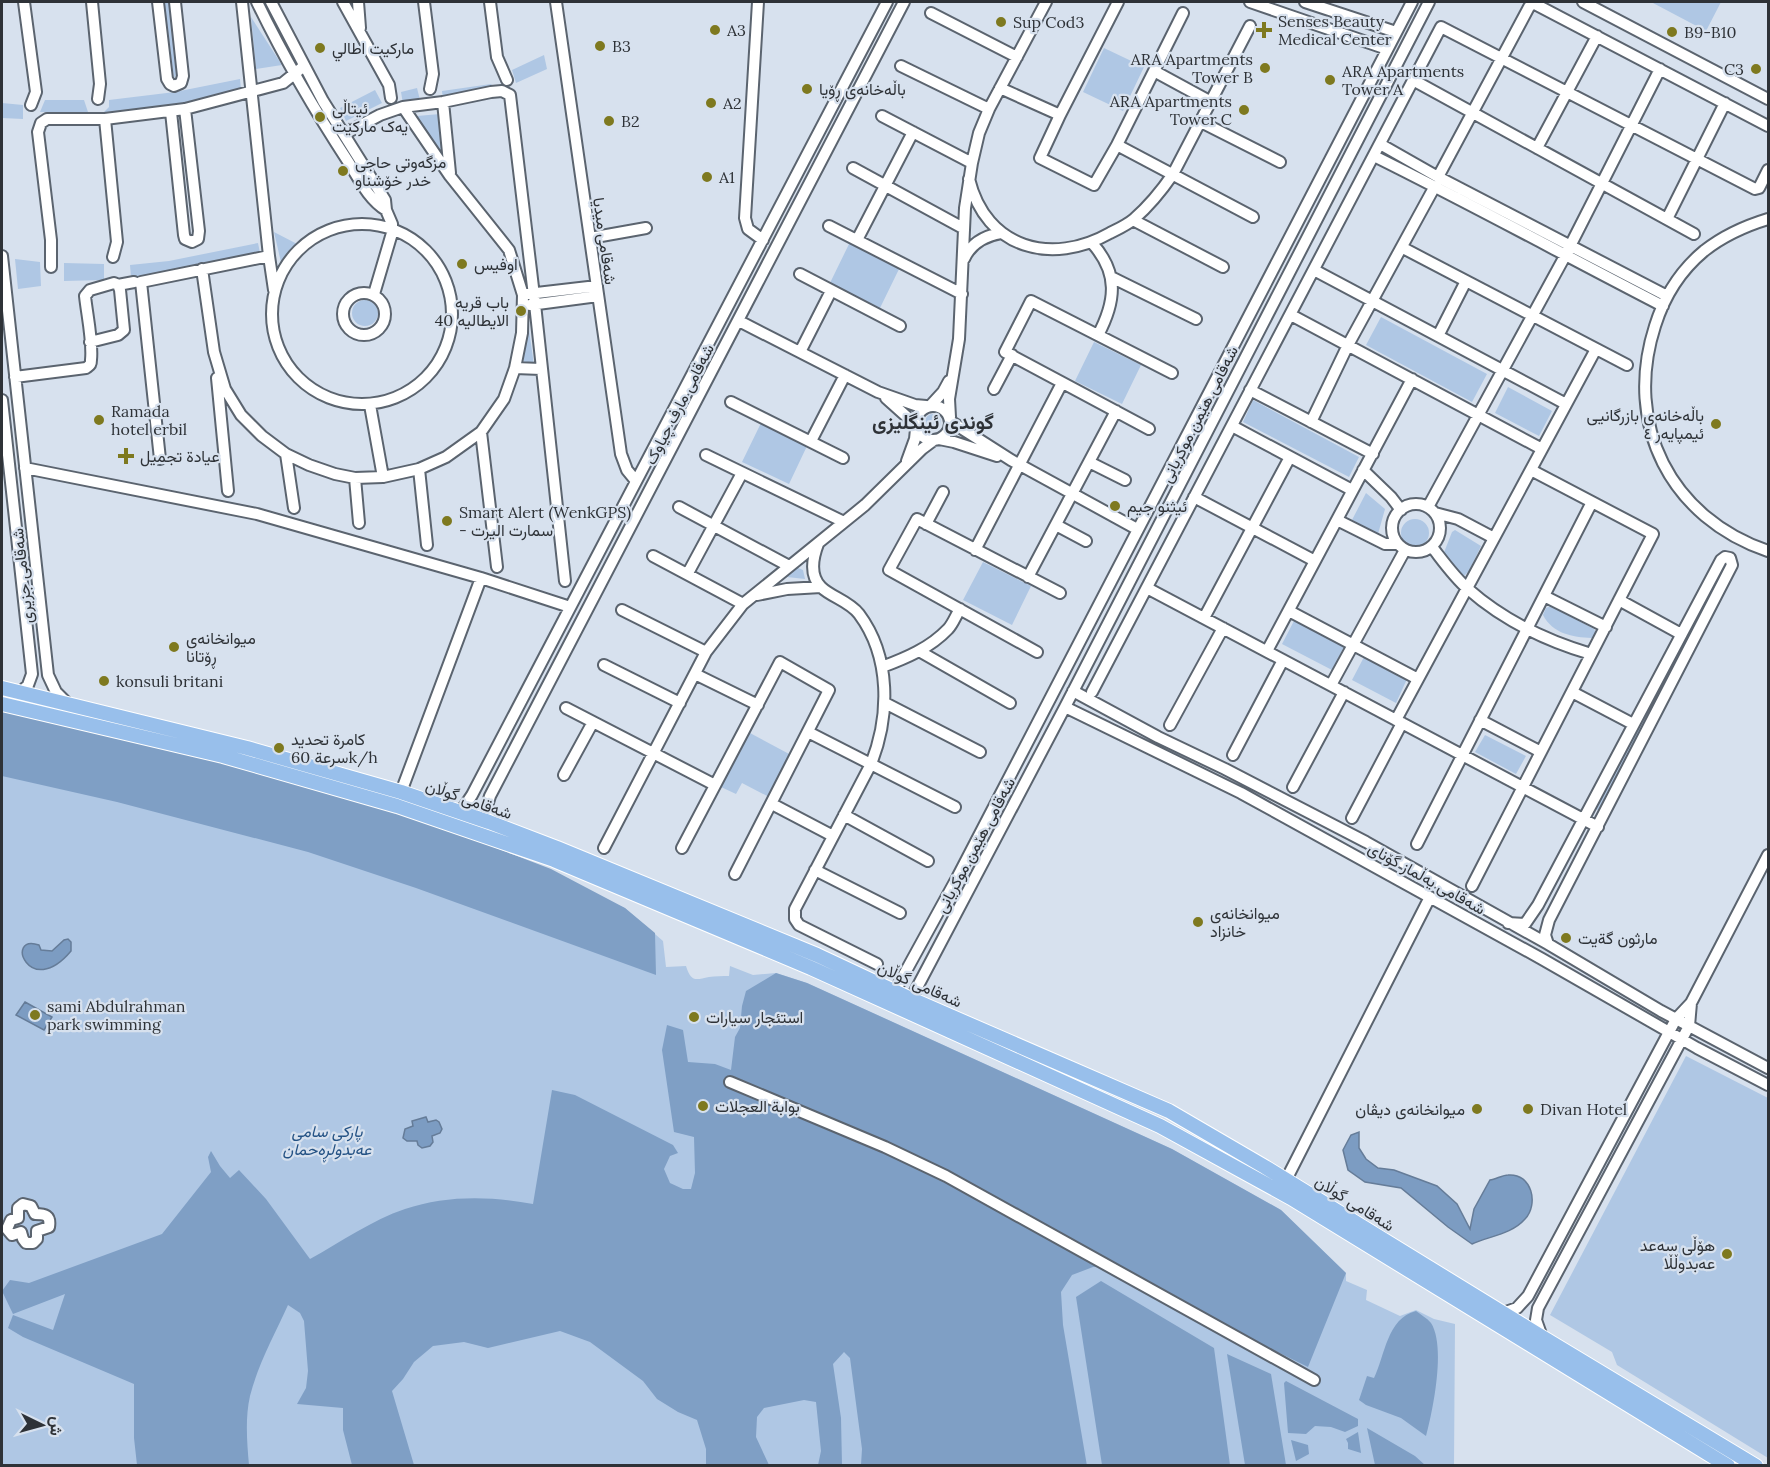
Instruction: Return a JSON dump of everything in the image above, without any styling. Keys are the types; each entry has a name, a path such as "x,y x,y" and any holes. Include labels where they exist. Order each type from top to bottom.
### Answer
{"main road":[{"name":"شەقامی گوڵان","path":"2,688 247,748 402,792 489,822 817,955 911,999 1169,1111 1286,1180 1386,1249 1728,1466"},
{"name":"شەقامی گوڵان","path":"2,704 161,740 397,806 554,860 811,968 1160,1126 1503,1313 1756,1466"}],"street":[{"path":"24,2 36,92 31,105"},
{"path":"92,2 100,84 98,99"},
{"path":"158,2 167,79 174,86 180,84 183,76 175,2"},
{"path":"242,2 275,293 273,327 279,349 290,369 306,385 325,397 347,404 370,405 396,398 424,380 438,364 452,326 453,312 448,285 436,261 416,242 392,229 374,225 355,224 336,228 308,242 290,260 283,271 275,293"},
{"path":"258,2 294,75 323,124 373,200 386,210"},
{"path":"271,2 323,101 385,200 392,229 374,294"},
{"path":"343,2 389,85 391,98"},
{"path":"358,2 360,35"},
{"path":"424,2 433,74 430,89"},
{"path":"490,2 497,57 507,80"},
{"name":"شەقامی میدیا","path":"556,2 621,454 627,470 636,481"},
{"path":"758,2 745,218 748,229 763,240"},
{"name":"شەقامی مارف چیاوک","path":"460,813 472,795 887,2"},
{"name":"شەقامی مارف چیاوک","path":"489,822 487,806 490,796 539,706 904,2"},
{"path":"604,849 706,652 743,604 865,505 925,446 947,432 950,419 949,399 959,339 963,228 972,163 979,133 989,109 1046,2"},
{"path":"1118,2 1040,158 1094,185 1184,14"},
{"path":"1250,2 1387,49"},
{"path":"1305,2 1396,32"},
{"name":"شەقامی هێمن موکریانی","path":"895,991 966,861 1412,2"},
{"name":"شەقامی هێمن موکریانی","path":"911,999 1065,707 1429,2"},
{"path":"1583,2 1602,6 1768,99"},
{"path":"1311,422 1348,345 1403,248 1472,113 1533,3 1768,126"},
{"path":"931,13 1017,57"},
{"path":"969,179 980,210 1001,233 1040,250 1062,249 1092,243 1133,220 1158,195 1173,174 1250,26"},
{"path":"1092,692 1441,27 1755,189 1759,188 1768,170"},
{"path":"1537,148 1597,36"},
{"path":"51,267 51,240 38,132 40,123 47,119 105,119 185,109 283,83 304,66"},
{"path":"901,66 989,109"},
{"path":"1431,510 1478,414 1567,251 1660,69"},
{"path":"1154,71 1211,102"},
{"path":"1413,80 1694,234"},
{"path":"1000,88 1060,115"},
{"path":"842,90 854,96"},
{"path":"344,134 380,115 403,107 502,91 510,95 528,242 529,300 541,369 565,581"},
{"path":"443,102 450,176"},
{"path":"1667,219 1725,103"},
{"path":"214,352 225,389 242,415 262,436 286,454 335,474 354,478 383,477 419,469 446,457 482,432 504,399 515,368 529,300 509,250 450,176 403,107"},
{"path":"171,112 183,230 185,239 192,242 198,239 199,231 185,109"},
{"path":"882,116 972,163"},
{"path":"105,119 117,242 113,257"},
{"path":"1201,122 1280,162"},
{"path":"857,240 913,132"},
{"path":"1380,144 1437,182"},
{"path":"1117,145 1253,217"},
{"path":"1374,156 1437,182 1665,301"},
{"path":"853,168 963,228"},
{"path":"1768,219 1735,232 1704,251 1686,269 1665,301 1651,340 1644,383 1647,416 1659,454 1679,488 1700,513 1734,537 1768,551"},
{"path":"1133,220 1223,267"},
{"path":"829,226 962,294"},
{"path":"590,238 646,228"},
{"path":"963,262 966,254 977,242 1001,233"},
{"path":"509,250 528,242"},
{"path":"1092,243 1100,252 1113,278 1111,300 1106,319 1098,335"},
{"path":"1403,248 1627,365"},
{"name":"شەقامی جزیری","path":"2,256 46,661 52,687 70,704"},
{"path":"160,459 141,282 269,256"},
{"path":"202,269 214,352 228,491"},
{"path":"1314,270 1566,404"},
{"path":"800,274 900,326"},
{"path":"1113,278 1196,319"},
{"path":"1438,336 1466,281"},
{"path":"15,376 86,368 90,365 87,291 114,283 118,285 134,282"},
{"path":"90,342 118,335 124,330 118,285"},
{"path":"529,300 597,291"},
{"path":"800,352 831,291"},
{"path":"360,292 374,294 384,305 385,319 382,325 377,331 364,335 351,331 346,326 342,312 348,299 360,292"},
{"path":"1149,429 1005,352 1030,301 1172,373"},
{"path":"1291,315 1542,449"},
{"path":"1247,320 1262,327"},
{"path":"739,321 878,392 915,405 942,408 950,419 1015,463 1137,529"},
{"path":"1352,818 1418,679 1596,349"},
{"path":"994,389 1012,356"},
{"path":"515,368 541,369"},
{"path":"904,466 915,440 917,415 943,392 954,370"},
{"path":"811,441 845,375"},
{"path":"1267,651 1412,379"},
{"path":"687,383 703,391"},
{"path":"975,550 1015,463 1062,383"},
{"path":"1250,390 1373,454"},
{"path":"878,392 916,426 925,438 954,442 1015,463"},
{"name":"شەقامی جزیری","path":"2,400 31,663 30,680 20,693"},
{"path":"731,402 843,458"},
{"path":"370,405 383,477"},
{"path":"1028,577 1116,411"},
{"path":"1232,426 1352,490"},
{"path":"482,432 497,567"},
{"path":"286,454 294,508"},
{"path":"706,455 844,522"},
{"path":"1204,618 1290,457"},
{"path":"1089,462 1125,480"},
{"path":"25,468 257,514 481,578 570,607"},
{"path":"419,469 427,545"},
{"path":"1363,470 1401,510"},
{"path":"1472,886 1653,534 1531,470"},
{"path":"688,573 742,473"},
{"path":"354,478 359,524"},
{"path":"926,524 943,492"},
{"path":"1194,497 1315,561"},
{"path":"1417,843 1592,502"},
{"path":"1402,547 1392,530 1393,522 1401,510 1414,504 1458,519 1494,538"},
{"path":"679,507 789,566"},
{"path":"1337,520 1385,544 1419,552 1432,547 1439,534 1440,527 1431,510"},
{"path":"1037,652 889,570 917,519 1060,593"},
{"path":"1056,525 1086,541"},
{"path":"819,544 814,554 815,577 821,587 840,598 858,613 869,632 882,667 885,703 877,749 871,764 795,909 795,919 799,925 877,964"},
{"path":"1331,685 1402,547"},
{"path":"1432,547 1467,589 1496,610 1527,629 1566,647 1591,654"},
{"path":"653,556 743,604"},
{"path":"1508,923 1525,924 1538,905 1721,560 1725,557 1730,558 1732,565 1549,920 1545,935 1548,944"},
{"path":"402,792 481,578"},
{"path":"754,596 787,589 821,587"},
{"path":"1147,588 1598,827"},
{"path":"1544,596 1605,627"},
{"path":"1620,600 1681,634"},
{"path":"882,667 919,651 949,628 960,609"},
{"path":"622,610 706,652"},
{"path":"1289,611 1418,679"},
{"path":"1170,725 1223,628"},
{"path":"919,651 1010,703"},
{"path":"1233,755 1283,660"},
{"path":"31,663 39,666 46,661"},
{"path":"682,848 780,662 829,690 735,874"},
{"path":"604,665 680,703"},
{"path":"695,674 758,705"},
{"path":"1657,680 1671,686"},
{"name":"شەقامی یەڵماز گۆنای","path":"1073,691 1390,855 1676,1019 1768,1068"},
{"path":"1293,787 1344,692"},
{"path":"1572,692 1633,724"},
{"path":"522,698 539,706"},
{"path":"885,703 980,752"},
{"name":"شەقامی یەڵماز گۆنای","path":"1065,707 1241,793 1768,1085"},
{"path":"566,708 715,785"},
{"path":"1480,720 1541,752"},
{"path":"564,775 593,722"},
{"path":"808,732 955,807"},
{"path":"772,804 833,836"},
{"path":"844,816 928,861"},
{"path":"1382,870 1390,855"},
{"path":"1503,1313 1517,1308 1528,1296 1676,1019 1691,1003 1768,855"},
{"path":"966,861 980,869"},
{"path":"815,870 900,913"},
{"path":"1286,1180 1430,897"},
{"path":"1542,1337 1536,1320 1541,1302 1689,1026 1691,1003"},
{"path":"730,1082 885,1147 946,1176 1314,1380"},
{"path":"23,1204 31,1206 35,1214 48,1216 49,1227 37,1231 37,1239 33,1243 27,1243 21,1232 12,1235 7,1229 11,1220 18,1218 18,1208 23,1204"},
{"path":"1528,1296 1532,1305 1535,1306 1541,1302"}],"green space":[{"path":"164,2 169,2 176,75 174,78"},
{"path":"1653,2 1721,2 1706,31"},
{"path":"251,17 282,65 256,69"},
{"path":"1104,48 1144,67 1123,111 1083,92"},
{"path":"544,55 547,69 516,83 512,70"},
{"path":"240,79 241,90 177,104 103,113 109,107 109,100 175,92"},
{"path":"491,84 496,90 443,101 442,91"},
{"path":"417,88 420,100 403,104 401,92"},
{"path":"375,90 382,103 346,121 340,108"},
{"path":"45,100 84,100 88,112 40,112"},
{"path":"2,103 23,105 23,119 2,118"},
{"path":"440,114 443,156 417,116"},
{"path":"274,232 301,246 283,271"},
{"path":"850,242 900,267 880,308 830,283"},
{"path":"258,243 260,253 208,266 131,277 130,265 169,261"},
{"path":"15,259 40,262 41,286 18,289"},
{"path":"64,263 104,264 104,280 64,281"},
{"path":"365,300 374,304 378,313 374,322 365,326 356,322 352,313 356,304"},
{"path":"1381,317 1487,374 1472,402 1366,345"},
{"path":"528,323 534,365 523,364"},
{"path":"1094,342 1141,365 1122,404 1075,381"},
{"path":"1508,387 1552,411 1539,436 1495,413"},
{"path":"1253,400 1359,457 1349,477 1243,422"},
{"path":"933,414 941,422 933,430 925,422"},
{"path":"761,423 807,446 789,484 742,462"},
{"path":"1366,493 1385,509 1378,534 1352,520"},
{"path":"1415,519 1425,523 1429,533 1425,543 1415,547 1405,543 1401,533 1405,523"},
{"path":"1455,530 1481,546 1469,571 1464,576 1443,555 1452,532"},
{"path":"1724,558 1729,561 1669,673 1664,671"},
{"path":"983,562 1031,586 1012,625 963,600"},
{"path":"796,567 803,570 805,579 787,577"},
{"path":"1551,606 1594,629 1596,633 1592,638 1585,638 1558,630 1543,615 1546,608"},
{"path":"1295,619 1345,645 1332,670 1282,644"},
{"path":"1364,657 1407,679 1396,703 1352,680"},
{"path":"1655,691 1659,693 1598,810 1594,808"},
{"name":"پارکی سامی عەبدولڕەحمان","path":"2,717 490,850 625,908 663,941 666,967 686,966 694,979 729,976 730,966 753,975 776,973 807,983 1172,1149 1281,1210 1346,1273 1346,1281 1367,1290 1366,1300 1400,1316 1416,1310 1434,1319 1455,1324 1454,1465 2,1465"},
{"path":"750,733 791,755 769,797 742,783 736,794 721,787"},
{"path":"1485,735 1526,756 1516,774 1475,752"},
{"path":"1686,1056 1768,1098 1768,1458 1617,1365 1612,1352 1550,1315"}],"shaded area":[{"path":"2,704 161,740 434,824 551,869 625,908 655,933 656,975 416,888 308,852 117,802 2,776"},
{"path":"68,939 71,942 71,951 56,965 43,969 33,968 26,962 23,948 29,944 39,945 41,950 52,951"},
{"path":"776,973 807,983 1172,1149 1281,1210 1346,1273 1308,1367 1243,1335 1117,1265 1093,1267 1072,1275 1061,1292 1063,1325 1087,1466 861,1465 862,1449 850,1358 844,1352 833,1364 841,1418 842,1465 818,1465 821,1451 816,1402 804,1400 764,1408 757,1417 756,1437 769,1465 706,1465 706,1449 697,1420 657,1399 643,1381 590,1342 560,1331 488,1348 464,1342 433,1346 414,1362 392,1391 414,1465 352,1465 343,1430 343,1408 297,1404 306,1388 308,1371 304,1321 300,1313 288,1305 262,1361 248,1404 249,1465 137,1465 134,1438 134,1384 23,1337 8,1328 13,1315 53,1330 65,1294 13,1314 2,1291 10,1280 29,1283 162,1234 211,1172 208,1157 211,1151 230,1178 239,1170 266,1199 310,1259 381,1219 421,1204 452,1199 485,1198 533,1204 552,1090 575,1095 673,1145 678,1153 670,1156 664,1169 670,1183 683,1189 691,1189 695,1173 694,1137 674,1132 662,1050 667,1025 683,1030 688,1062 715,1064 731,1070 735,1037 740,1028 746,991"},
{"path":"25,1002 52,1017 44,1030 16,1015"},
{"path":"426,1117 428,1122 436,1120 439,1122 442,1129 440,1133 432,1136 433,1142 430,1146 422,1148 417,1141 407,1141 403,1138 405,1129 413,1126 412,1121"},
{"path":"1359,1132 1359,1148 1366,1159 1378,1168 1394,1170 1437,1186 1457,1204 1470,1229 1474,1209 1490,1180 1504,1176 1516,1176 1528,1184 1532,1198 1529,1213 1514,1228 1472,1244 1401,1188 1365,1182 1348,1170 1343,1150 1351,1135"},
{"path":"1101,1281 1214,1348 1230,1465 1102,1465 1076,1297"},
{"path":"1416,1311 1431,1323 1438,1347 1437,1378 1426,1436 1401,1418 1366,1405 1359,1400 1367,1376 1374,1378 1393,1329 1406,1315"},
{"path":"1227,1354 1271,1374 1286,1465 1245,1465"},
{"path":"1286,1381 1358,1419 1358,1426 1345,1432 1331,1427 1315,1426 1306,1434 1288,1433 1284,1383"},
{"path":"1367,1428 1415,1456 1425,1465 1375,1465"},
{"path":"1358,1432 1361,1453 1348,1449 1346,1439"},
{"path":"1291,1440 1308,1445 1309,1454 1296,1461"}],"place":[{"name":"Sup Cod3","path":"1001,22"},
{"name":"A3","path":"715,30"},
{"name":"Senses Beauty Medical Center","path":"1264,30"},
{"name":"B9-B10","path":"1672,32"},
{"name":"B3","path":"600,46"},
{"name":"ماركيت اطالي","path":"320,48"},
{"name":"ARA Apartments Tower B","path":"1265,68"},
{"name":"C3","path":"1756,69"},
{"name":"ARA Apartments Tower A","path":"1330,80"},
{"name":"باڵەخانەی ڕۆیا","path":"807,89"},
{"name":"A2","path":"711,103"},
{"name":"ARA Apartments Tower C","path":"1244,110"},
{"name":"ئیتاڵی یەک مارکێت","path":"320,117"},
{"name":"B2","path":"609,121"},
{"name":"مزگه‌وتی حاجی خدر خۆشناو","path":"343,171"},
{"name":"A1","path":"707,177"},
{"name":"اوفيس","path":"462,264"},
{"name":"باب قريه الايطاليه 40","path":"521,311"},
{"name":"Ramada hotel erbil","path":"99,420"},
{"name":"باڵەخانەی بازرگانیی ئیمپایەر ٤","path":"1716,424"},
{"name":"عيادة تجميل","path":"126,456"},
{"name":"ئيثنو جيم","path":"1115,506"},
{"name":"Smart Alert (WenkGPS) - سمارت اليرت","path":"447,521"},
{"name":"میوانخانەی ڕۆتانا","path":"174,647"},
{"name":"konsuli britani","path":"104,681"},
{"name":"كامرة تحديد سرعة 60k/h","path":"279,748"},
{"name":"میوانخانەی خانزاد","path":"1198,922"},
{"name":"مارثون گةيت","path":"1566,938"},
{"name":"sami Abdulrahman park swimming","path":"35,1015"},
{"name":"استئجار سيارات","path":"694,1017"},
{"name":"بوابة العجلات","path":"703,1106"},
{"name":"میوانخانەی دیڤان","path":"1477,1109"},
{"name":"Divan Hotel","path":"1528,1109"},
{"name":"ھۆڵی سەعد عەبدوڵڵا","path":"1727,1254"}],"district":[{"name":"گوندی ئینگلیزی","path":"933,422"}]}
